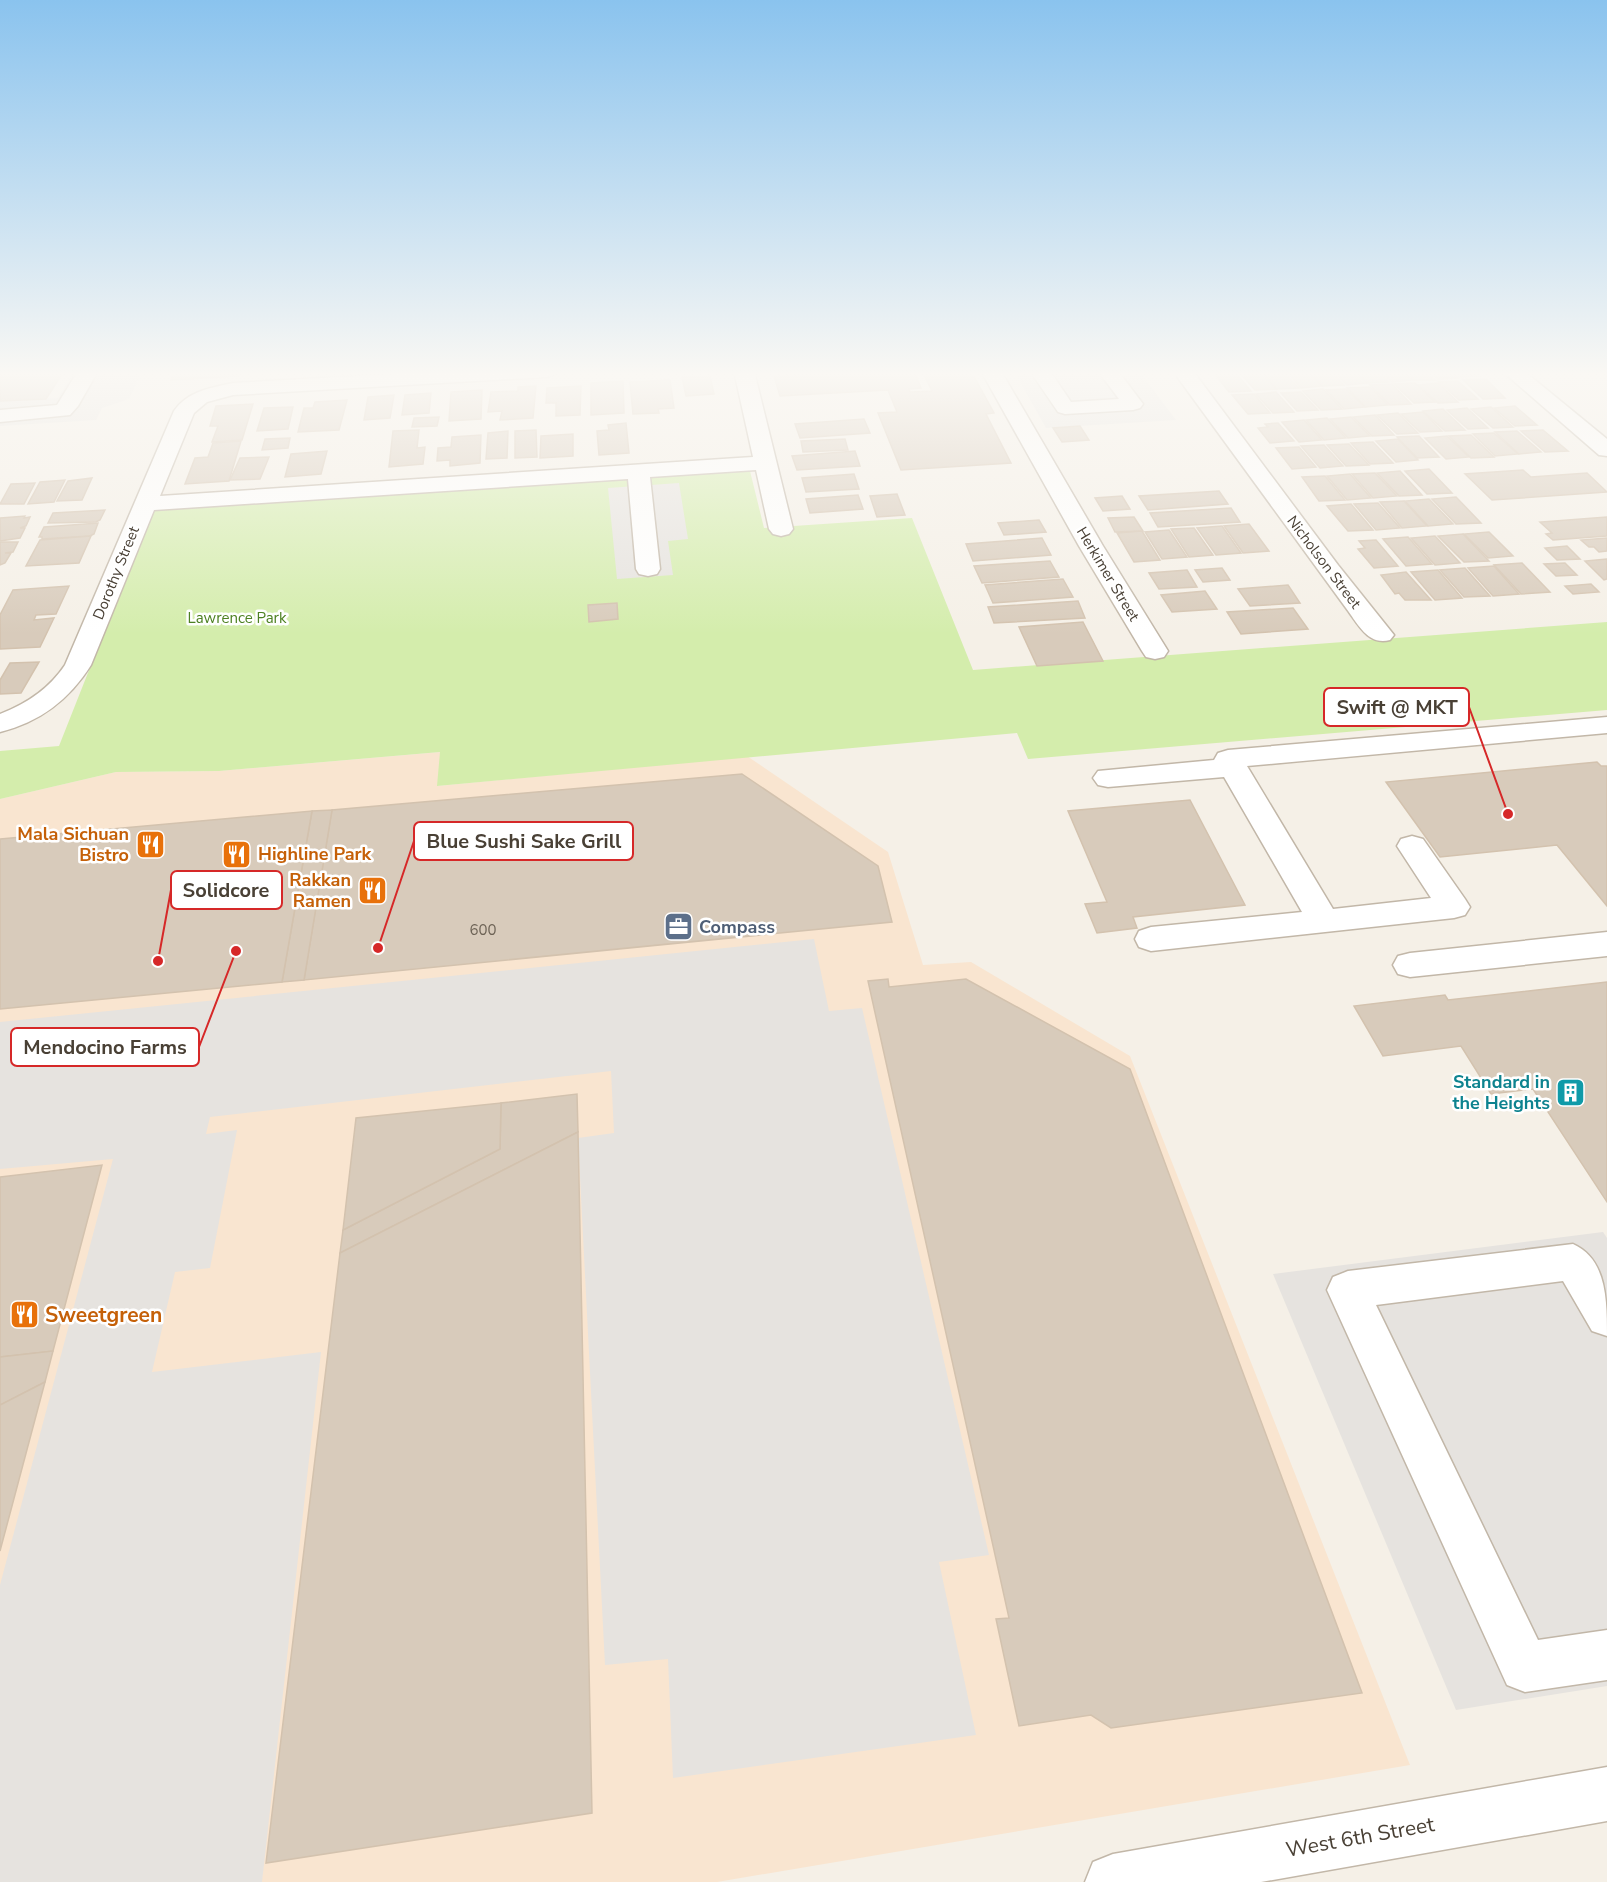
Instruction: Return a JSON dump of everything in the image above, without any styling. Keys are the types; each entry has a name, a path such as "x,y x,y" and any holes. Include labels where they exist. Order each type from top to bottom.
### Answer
{"street":[{"name":"Dorothy Street","path":"0,724 29,714 69,682 164,459"},
{"path":"764,459 781,529"},
{"name":"Herkimer Street","path":"1042,459 1155,651"},
{"name":"Nicholson Street","path":"1249,459 1306,540 1382,635"},
{"path":"145,504 765,462"},
{"path":"638,471 648,569"},
{"path":"1324,921 1228,759 1607,724"},
{"path":"1108,778 1233,767"},
{"path":"1151,939 1454,907 1412,846"},
{"path":"1410,965 1607,944"},
{"path":"1607,1317 1574,1262 1348,1290 1525,1668 1607,1655"},
{"name":"West 6th Street","path":"1113,1882 1607,1794"}],"shaded area":[{"path":"679,483 688,539 668,541 673,575 617,579 608,488"},
{"path":"441,752 438,786 747,756 888,852 923,965 971,962 1130,1056 1410,1765 717,1882 0,1882 0,799 116,772 219,771"},
{"path":"814,939 829,1011 862,1008 989,1555 939,1562 976,1735 673,1778 668,1659 605,1665 578,1138 614,1133 611,1071 210,1117 206,1134 237,1130 210,1268 175,1272 152,1372 321,1352 262,1882 0,1882 0,1585 113,1159 0,1169 0,1022"},
{"path":"1603,1232 1607,1238 1607,1686 1456,1710 1273,1274"}],"green space":[{"name":"Lawrence Park","path":"750,471 764,528 912,518 973,670 1607,622 1607,710 1028,759 1017,733 437,786 440,752 219,771 116,772 0,799 0,751 59,746 152,511"}],"building":[{"path":"195,459 236,459 229,481 185,484"},
{"path":"240,459 268,459 260,479 230,480"},
{"path":"290,459 325,459 321,474 285,477"},
{"path":"390,459 424,459 423,464 389,467"},
{"path":"437,459 480,459 480,463 450,466 450,460 437,461"},
{"path":"793,459 858,459 860,466 797,470"},
{"path":"896,459 1009,459 1011,463 901,470"},
{"path":"1284,459 1309,459 1316,467 1292,469"},
{"path":"1312,459 1337,459 1343,466 1320,468"},
{"path":"1340,459 1363,459 1369,465 1346,466"},
{"path":"1365,459 1389,459 1393,463 1370,464"},
{"path":"1393,459 1418,460 1396,462"},
{"path":"1429,469 1452,493 1427,494 1405,471"},
{"path":"1523,470 1531,477 1587,473 1607,492 1492,500 1465,474"},
{"path":"1400,471 1422,495 1399,496 1377,473"},
{"path":"1375,473 1397,496 1373,498 1352,474"},
{"path":"854,474 859,489 806,492 802,478"},
{"path":"1350,474 1371,498 1347,500 1327,476"},
{"path":"1325,476 1345,500 1319,501 1302,477"},
{"path":"92,478 82,500 57,501 68,481"},
{"path":"65,480 54,502 28,504 40,482"},
{"path":"35,483 24,504 0,504 11,484"},
{"path":"1219,491 1228,504 1148,510 1139,496"},
{"path":"897,494 905,515 877,517 870,496"},
{"path":"858,495 863,509 810,513 806,499"},
{"path":"1122,496 1130,509 1103,511 1095,498"},
{"path":"1456,497 1481,523 1456,524 1432,499"},
{"path":"1429,499 1453,524 1428,526 1405,501"},
{"path":"1404,501 1427,526 1402,528 1380,502"},
{"path":"1378,503 1400,528 1376,530 1354,504"},
{"path":"1351,504 1373,530 1348,531 1327,506"},
{"path":"1231,508 1240,522 1158,527 1150,513"},
{"path":"105,510 100,520 96,522 48,523 53,513"},
{"path":"25,516 24,518 30,517 26,526 20,528 25,528 20,538 0,541 0,518"},
{"path":"1134,517 1143,531 1115,532 1108,518"},
{"path":"1607,517 1607,536 1553,540 1546,534 1552,533 1540,522"},
{"path":"1039,520 1046,532 1004,535 998,523"},
{"path":"98,523 94,534 90,536 42,539 39,537 44,527"},
{"path":"1249,524 1269,551 1243,553 1224,526"},
{"path":"1222,526 1241,553 1216,555 1197,528"},
{"path":"1194,528 1213,555 1189,557 1171,529"},
{"path":"1169,530 1187,557 1162,559 1145,532"},
{"path":"1142,531 1160,560 1134,562 1117,533"},
{"path":"1489,532 1513,556 1488,558 1464,534"},
{"path":"1463,534 1489,561 1464,562 1438,536"},
{"path":"91,536 79,563 26,566 40,540"},
{"path":"1435,536 1460,563 1435,565 1411,538"},
{"path":"1408,537 1432,564 1406,566 1383,539"},
{"path":"1042,538 1051,555 973,561 966,544"},
{"path":"1607,538 1607,551 1599,552 1581,540"},
{"path":"1376,540 1398,566 1374,568 1358,549 1365,548 1359,541"},
{"path":"0,542 18,542 13,552 5,553 11,553 5,563 0,565"},
{"path":"1567,546 1580,559 1557,560 1545,548"},
{"path":"1607,559 1607,579 1604,580 1585,561"},
{"path":"1050,561 1059,577 982,583 974,566"},
{"path":"1522,563 1550,592 1521,594 1494,565"},
{"path":"1565,563 1577,575 1556,576 1544,564"},
{"path":"1494,566 1519,594 1493,596 1468,568"},
{"path":"1222,568 1230,580 1203,582 1195,570"},
{"path":"1465,568 1490,596 1464,597 1440,570"},
{"path":"1187,570 1197,587 1159,589 1149,573"},
{"path":"1438,570 1462,598 1435,600 1411,572"},
{"path":"1406,572 1431,600 1405,600 1399,593 1395,594 1381,575"},
{"path":"1063,579 1073,597 993,603 985,585"},
{"path":"1591,584 1599,592 1573,594 1565,586"},
{"path":"1288,585 1300,603 1250,606 1238,589"},
{"path":"69,586 56,614 36,615 34,620 54,618 40,647 0,649 0,615 13,590"},
{"path":"1205,591 1217,609 1172,612 1161,595"},
{"path":"1078,601 1085,618 994,623 988,607"},
{"path":"617,603 618,619 589,622 588,605"},
{"path":"1293,608 1308,629 1241,634 1227,612"},
{"path":"1083,622 1103,661 1037,666 1019,627"},
{"path":"39,662 21,693 0,694 0,680 10,663"},
{"path":"1597,762 1601,766 1607,766 1607,906 1557,845 1440,857 1386,782"},
{"path":"742,774 878,866 892,922 304,980 332,810"},
{"path":"1190,800 1245,905 1133,917 1137,928 1097,933 1085,904 1107,902 1068,811"},
{"path":"332,810 304,980 282,982 312,811"},
{"path":"312,811 282,982 0,1009 0,839"},
{"path":"888,979 889,987 966,979 1130,1069 1362,1693 1111,1728 1091,1715 1019,1726 996,1619 1009,1618 868,981"},
{"name":"Standard in the Heights","path":"1607,982 1607,1202 1533,1089 1491,1094 1461,1046 1383,1056 1354,1006 1445,995 1448,1000"},
{"path":"577,1094 578,1132 340,1253 343,1230 500,1149 501,1103"},
{"path":"501,1103 500,1149 343,1230 356,1118"},
{"path":"578,1132 592,1813 266,1863 340,1253"},
{"path":"102,1165 53,1351 0,1357 0,1177"},
{"path":"53,1351 45,1382 0,1405 0,1357"},
{"path":"45,1382 0,1551 0,1405"}],"place":[{"name":"Swift @ MKT","path":"1508,814"},
{"name":"Mala Sichuan Bistro","path":"150,844"},
{"name":"Highline Park","path":"237,854"},
{"name":"Rakkan Ramen","path":"372,890"},
{"name":"Compass","path":"678,927"},
{"name":"Blue Sushi Sake Grill","path":"378,948"},
{"name":"Mendocino Farms","path":"236,951"},
{"name":"Solidcore","path":"158,961"},
{"name":"Standard in the Heights","path":"1571,1092"},
{"name":"Sweetgreen","path":"24,1315"}]}
